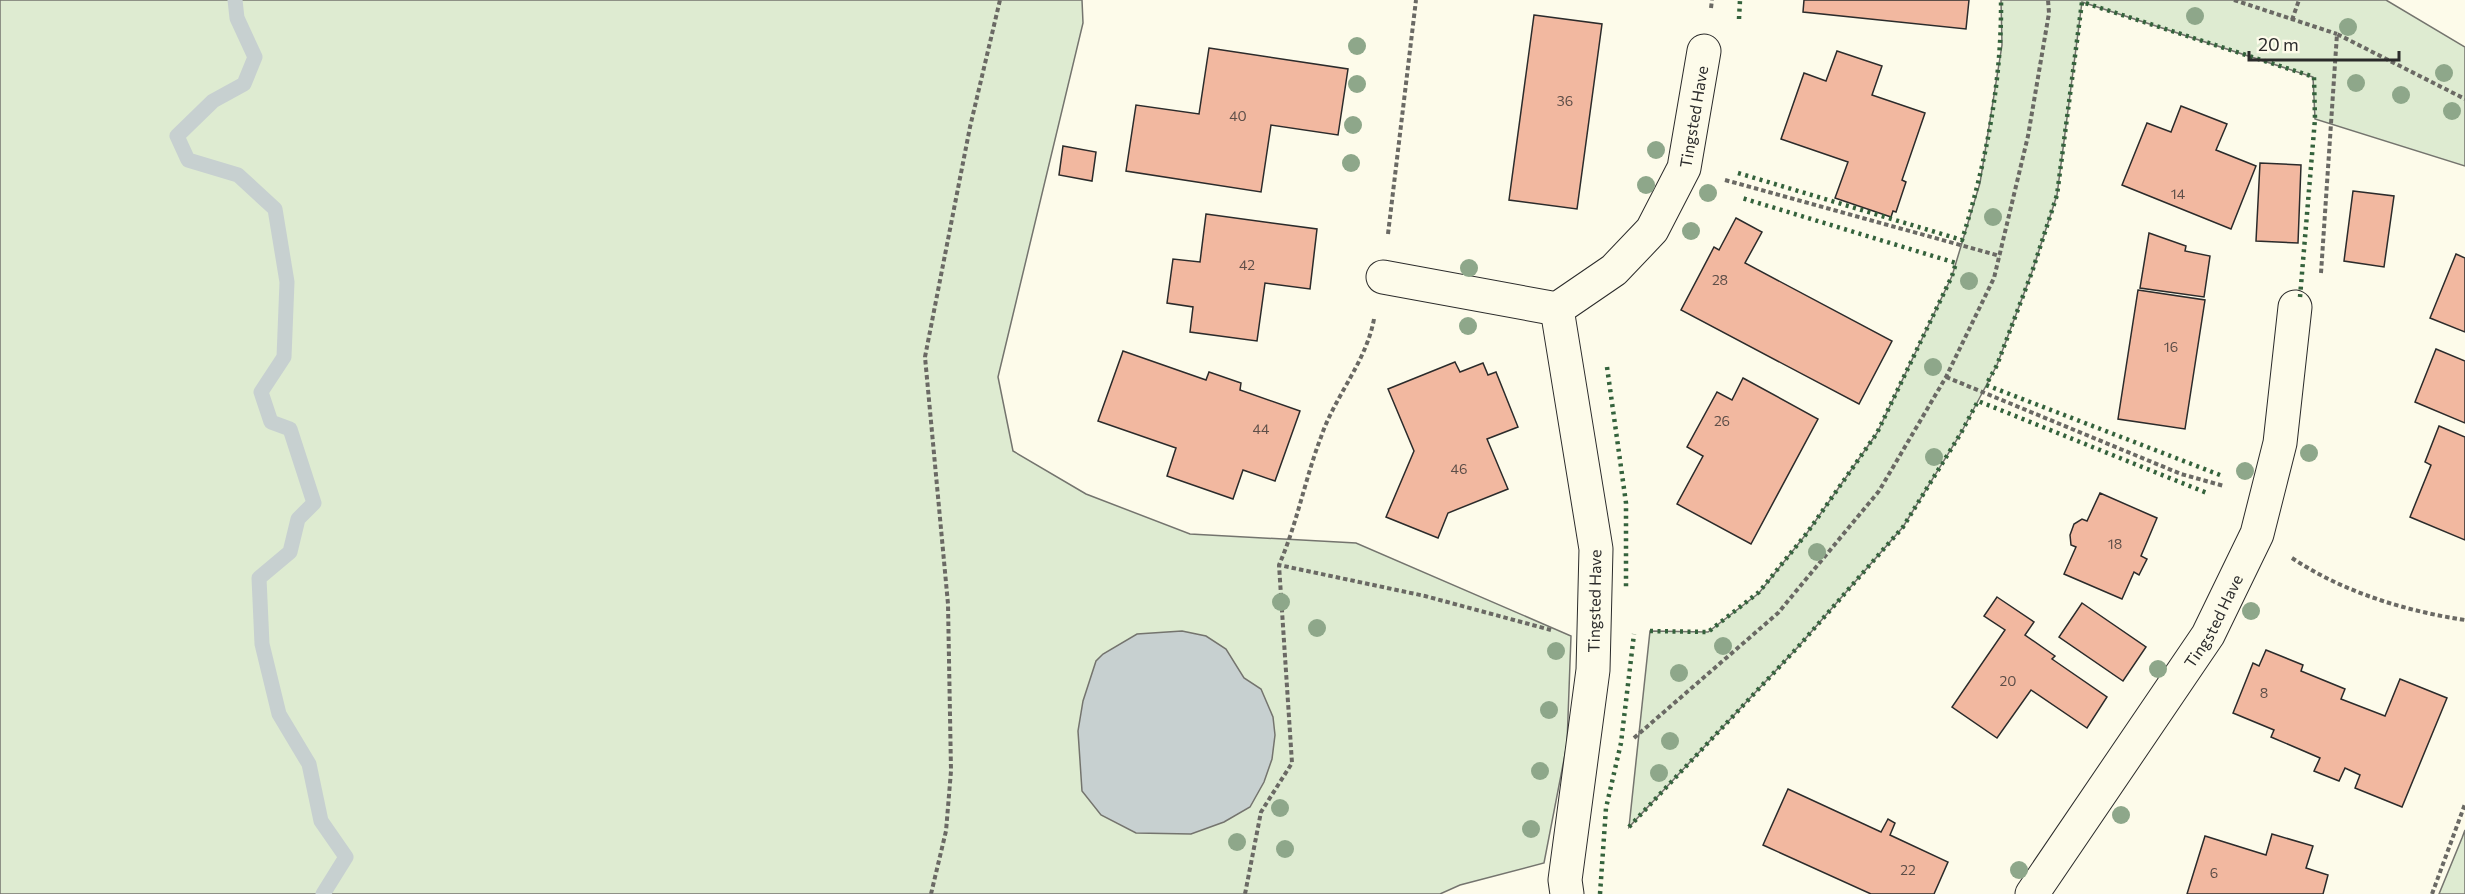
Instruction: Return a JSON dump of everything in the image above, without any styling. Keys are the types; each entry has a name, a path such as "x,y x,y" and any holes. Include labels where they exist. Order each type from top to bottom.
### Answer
{"street":[{"name":"Tingsted Have","path":"1567,894 1565,880 1593,670 1596,549 1557,309 1614,270 1652,230 1684,168 1704,51"},
{"path":"1383,277 1557,309"},
{"name":"Tingsted Have","path":"2032,894 2208,635 2256,534 2280,443 2295,307"}],"path":[{"path":"931,894 946,831 951,771 948,604 925,357 970,127 1000,0"},
{"path":"1245,894 1261,812 1292,763 1279,565 1291,537 1321,436 1370,338 1383,277 1416,0"},
{"path":"1634,738 1778,613 1880,491 1946,377 1994,278 2000,256 2028,135 2049,13 2048,0"},
{"path":"2234,0 2337,34 2465,99"},
{"path":"2292,20 2299,0"},
{"path":"2295,307 2320,302 2337,34"},
{"path":"1684,168 2000,256"},
{"path":"1946,377 2181,474 2251,494 2267,494"},
{"path":"2256,534 2320,576 2417,613 2465,620"},
{"path":"1279,565 1425,596 1594,642"},
{"path":"2432,894 2465,804"}],"green space":[{"path":"0,0 1082,0 1083,23 998,377 1013,451 1086,494 1190,534 1356,543 1571,636 1567,744 1544,863 1460,885 1440,894 0,894"},
{"path":"2001,0 2386,0 2465,47 2465,166 2315,119 2313,77 2082,2 2057,195 2032,272 1997,365 1961,433 1903,527 1798,647 1629,827 1650,631 1708,632 1759,593 1807,533 1877,433 1952,276 1980,183 2002,45"},
{"path":"2465,830 2465,894 2439,894 2462,838"}],"shaded area":[{"path":"1182,631 1206,636 1226,649 1244,678 1261,689 1273,717 1275,735 1272,759 1264,782 1250,807 1224,822 1191,834 1136,833 1101,815 1082,791 1078,731 1083,701 1096,661 1103,654 1137,634"}],"building":[{"path":"1804,0 1969,0 1966,29 1803,12"},
{"path":"1534,15 1602,24 1577,209 1509,200"},
{"path":"1209,48 1348,69 1338,135 1271,125 1261,192 1126,171 1136,105 1199,114"},
{"path":"1837,51 1882,66 1872,95 1925,113 1902,180 1906,182 1896,212 1893,211 1891,217 1835,198 1848,162 1781,139 1804,73 1826,81"},
{"path":"2181,106 2227,124 2216,150 2256,166 2231,229 2122,185 2147,123 2171,132"},
{"path":"1063,146 1096,152 1092,181 1059,175"},
{"path":"2260,163 2301,165 2298,243 2256,241"},
{"path":"2353,191 2394,196 2384,267 2344,261"},
{"path":"1206,214 1317,229 1310,289 1265,283 1257,341 1190,332 1193,307 1167,303 1173,259 1200,262"},
{"path":"1736,218 1762,232 1745,263 1892,341 1859,404 1681,310 1714,247 1719,250"},
{"path":"2149,233 2186,246 2185,251 2210,256 2204,297 2140,288"},
{"path":"2456,254 2465,258 2465,332 2430,318"},
{"path":"2138,290 2205,300 2185,429 2118,419"},
{"path":"2436,349 2465,361 2465,423 2415,402"},
{"path":"1123,351 1206,380 1209,372 1241,383 1240,390 1300,411 1275,481 1243,470 1233,499 1167,476 1176,448 1098,421"},
{"path":"1455,362 1460,372 1483,363 1488,375 1496,372 1518,427 1487,439 1508,489 1448,513 1438,538 1386,517 1414,451 1388,389"},
{"path":"1743,378 1818,419 1751,544 1677,504 1703,456 1687,447 1717,392 1732,400"},
{"path":"2439,426 2465,437 2465,540 2410,517 2431,465 2425,462"},
{"path":"2100,493 2157,518 2141,556 2147,559 2139,575 2134,572 2122,599 2064,574 2076,547 2071,545 2070,535 2074,524 2082,519 2087,521"},
{"path":"1997,597 2034,622 2025,635 2055,656 2052,659 2107,697 2087,728 2031,690 1997,738 1952,707 2005,630 1984,616"},
{"path":"2082,603 2146,647 2123,681 2059,637"},
{"path":"2266,650 2303,665 2301,671 2345,689 2341,699 2385,716 2400,679 2447,698 2402,807 2355,788 2360,775 2345,768 2339,781 2314,771 2320,758 2271,737 2274,730 2233,713 2253,663 2259,666"},
{"path":"1788,789 1881,832 1888,819 1895,823 1890,835 1948,862 1934,894 1871,894 1763,845"},
{"path":"2272,834 2313,846 2306,868 2328,875 2323,894 2187,894 2205,836 2266,855"}],"waterway":[{"path":"235,0 237,18 255,57 244,84 213,101 177,136 188,160 238,175 275,209 287,282 284,357 261,392 271,422 290,429 314,503 298,519 290,552 259,578 262,644 279,714 309,764 321,821 346,857 323,894"}],"hedge":[{"path":"1739,19 1740,0"},
{"path":"1738,173 1962,240 1971,211 1991,122 1999,61 2001,0"},
{"path":"2220,475 1986,385 1997,365 2032,272 2057,195 2082,2 2314,77 2315,119 2300,297"},
{"path":"1650,631 1708,632 1759,592 1807,533 1877,433 1952,276 1956,263 1742,198"},
{"path":"1607,367 1626,503 1626,590"},
{"path":"1629,827 1798,647 1903,527 1978,401 2207,493"},
{"path":"1600,894 1606,808 1621,743 1634,634"}]}
